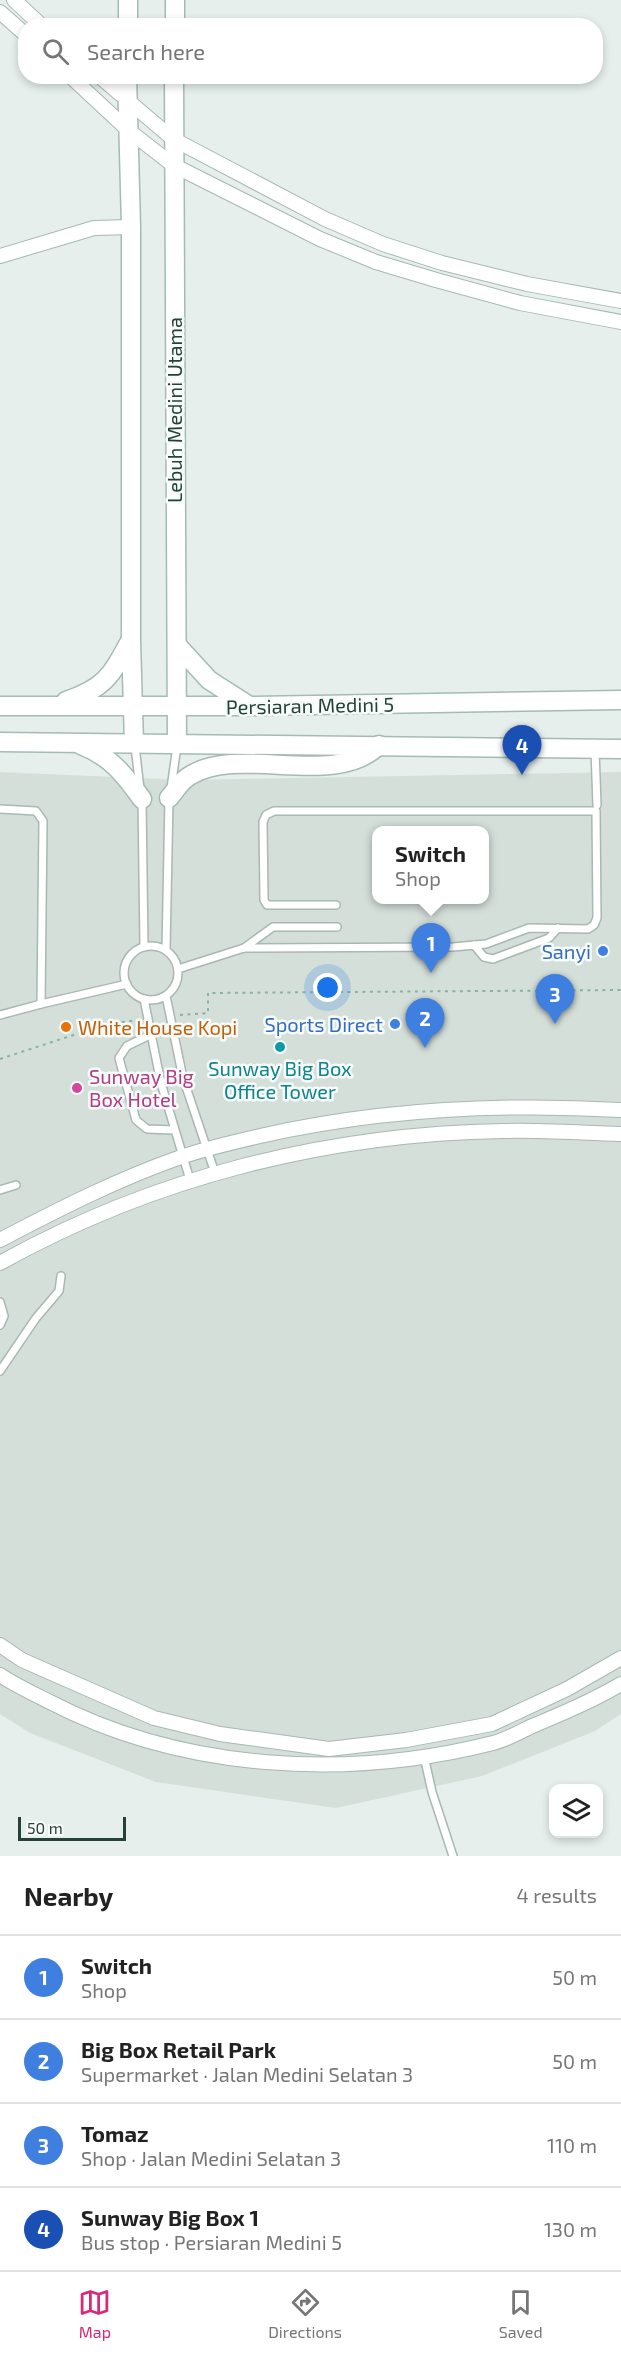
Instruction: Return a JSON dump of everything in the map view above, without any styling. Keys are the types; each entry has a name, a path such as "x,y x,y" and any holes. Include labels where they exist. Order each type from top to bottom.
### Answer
{"main road":[{"path":"128,0 128,18"},
{"path":"175,0 175,18"},
{"path":"127,84 131,227 130,641 134,743"},
{"name":"Lebuh Medini Utama","path":"174,84 172,139 177,743"},
{"path":"55,704 77,697 110,678 130,641"},
{"path":"177,645 209,680 250,706"},
{"name":"Persiaran Medini 5","path":"0,706 55,704 250,706 621,700"},
{"name":"Persiaran Medini 5","path":"0,742 621,749"},
{"path":"74,742 101,753 113,762 142,799"},
{"path":"169,798 183,780 209,767 328,765 368,756 379,746"}],"street":[{"path":"14,0 33,18"},
{"path":"0,12 18,28"},
{"path":"79,84 128,130 173,165 320,239 376,262 520,303 621,322"},
{"path":"108,84 172,139 326,219 383,244 442,263 506,279 621,301"},
{"path":"0,256 94,228 131,227"},
{"path":"0,1240 84,1196 181,1156 296,1128 386,1113 502,1106 621,1110"},
{"path":"0,1263 98,1214 190,1180 300,1151 388,1138 504,1131 621,1134"},
{"path":"0,1645 32,1665 154,1718 231,1736 329,1749 405,1740 492,1724 567,1689 621,1658"},
{"path":"0,1675 78,1717 146,1742 272,1762 332,1766 424,1756 494,1743 572,1710 621,1684"}],"lane":[{"path":"134,743 142,799 144,947"},
{"path":"166,950 169,798 177,743"},
{"path":"595,750 597,805"},
{"path":"0,809 36,811 43,821 41,1004"},
{"path":"178,969 244,948 474,945 486,944 529,928 588,929 596,922 596,811 269,812 263,822 264,900 267,905 336,904"},
{"path":"244,948 273,927 337,927"},
{"path":"474,945 484,957 493,959 549,938 558,928"},
{"path":"144,947 159,947 166,950 176,961 178,969 176,984 166,996 159,999 144,999 137,996 127,984 125,977 127,962 131,955 144,947"},
{"path":"0,1015 127,984"},
{"path":"166,996 183,1078 215,1173"},
{"path":"144,999 160,1083 190,1180"},
{"path":"150,1035 127,1046 119,1058 136,1120 147,1129 174,1130"},
{"path":"160,1083 183,1078"},
{"path":"0,1190 16,1185"},
{"path":"0,1371 36,1318 59,1291 61,1276"},
{"path":"0,1302 4,1316 0,1325"},
{"path":"424,1756 432,1791 453,1856"}],"path":[{"path":"170,1016 208,1013 208,993 621,990"},
{"path":"0,1059 107,1024 139,1020"}],"shaded area":[{"path":"0,772 183,780 621,772 621,1714 595,1731 482,1776 336,1808 156,1782 30,1733 0,1714"}],"place":[{"name":"Sunway Big Box 1","path":"522,775"},
{"name":"Sanyi","path":"603,951"},
{"name":"Switch","path":"431,973"},
{"name":"Sports Direct","path":"395,1024"},
{"name":"Tomaz","path":"555,1024"},
{"name":"White House Kopi","path":"66,1027"},
{"name":"Sunway Big Box Office Tower","path":"280,1047"},
{"name":"Big Box Retail Park","path":"425,1048"},
{"name":"Sunway Big Box Hotel","path":"77,1088"}]}
